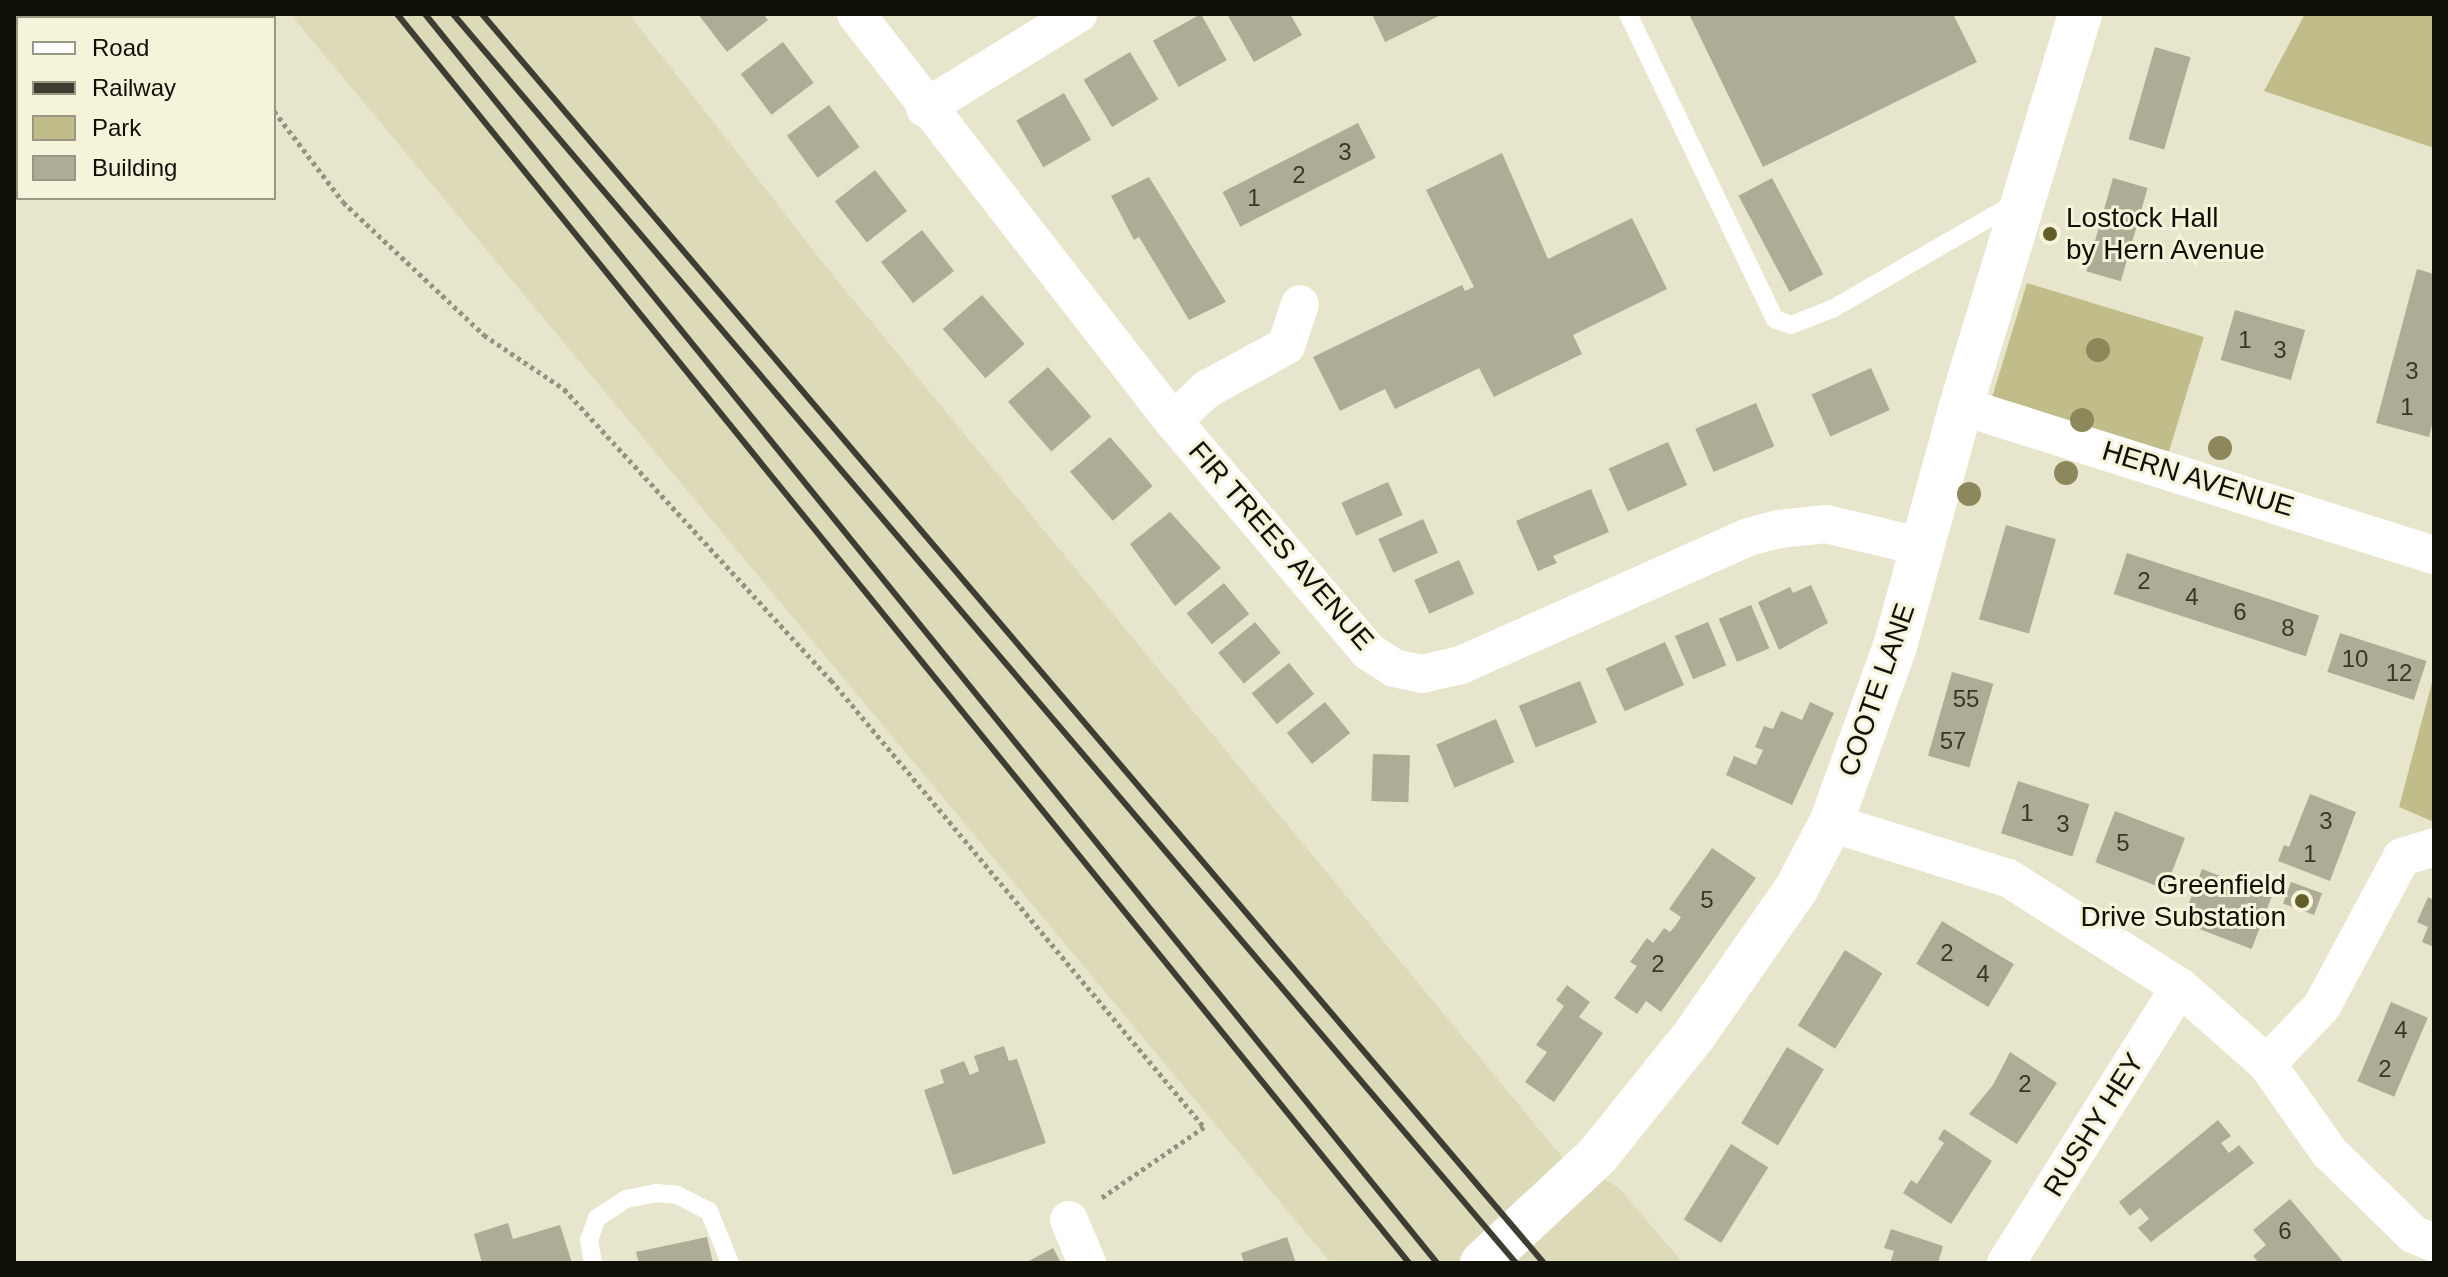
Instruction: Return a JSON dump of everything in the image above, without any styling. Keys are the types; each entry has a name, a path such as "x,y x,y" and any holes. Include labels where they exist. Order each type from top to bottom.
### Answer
{"street":[{"name":"FIR TREES AVENUE","path":"856,14 925,108 1173,421 1368,651 1394,668 1422,674 1461,665 1764,533 1826,524 1923,547"},
{"path":"925,108 1078,14"},
{"name":"COOTE LANE","path":"1482,1263 1597,1156 1695,1034 1796,889 1831,823 1895,646 1961,406 2080,14"},
{"path":"1173,421 1207,389 1286,346 1300,304"},
{"name":"HERN AVENUE","path":"1961,406 2434,555"},
{"path":"1831,823 2008,878 2180,987 2267,1064 2329,1152 2413,1234 2434,1243"},
{"path":"2267,1064 2322,1006 2402,857 2434,847"},
{"name":"RUSHY HEY","path":"2006,1263 2180,987"},
{"path":"1069,1220 1087,1263"}],"lane":[{"path":"1628,14 1775,319 1791,325 1834,308 2023,199"},
{"path":"593,1263 589,1240 597,1218 626,1199 656,1193 677,1195 709,1211 730,1263"}],"path":[{"path":"276,114 343,202 484,335 564,389 799,645 1204,1127 1069,1220"}],"shaded area":[{"path":"290,14 629,14 827,268 1562,1157 1618,1187 1683,1263 1331,1263"}],"green space":[{"path":"2305,14 2434,14 2434,148 2264,91"},
{"path":"2027,283 2204,337 2169,452 1992,398"},
{"path":"2434,675 2434,822 2399,807"}],"building":[{"path":"698,14 763,14 768,20 727,52"},
{"path":"1201,14 1227,60 1179,87 1153,41"},
{"path":"1227,14 1290,14 1302,35 1254,62"},
{"path":"1372,14 1443,14 1385,42"},
{"path":"1689,14 1953,14 1977,62 1763,167"},
{"path":"783,42 814,83 771,115 741,74"},
{"path":"2155,47 2191,57 2164,149 2129,139"},
{"path":"1130,52 1158,99 1112,127 1084,80"},
{"path":"1064,93 1091,140 1043,167 1016,120"},
{"path":"829,105 860,147 817,178 787,136"},
{"path":"1358,123 1376,158 1240,227 1223,192"},
{"path":"1502,153 1548,259 1632,218 1667,289 1573,335 1582,354 1494,397 1479,368 1395,409 1385,389 1340,411 1313,357 1462,285 1465,291 1474,287 1426,190"},
{"path":"875,170 907,211 867,242 835,201"},
{"path":"1149,177 1226,302 1189,320 1139,237 1134,240 1111,196"},
{"path":"1772,178 1823,274 1790,292 1738,196"},
{"path":"2113,178 2148,188 2121,281 2086,271"},
{"path":"922,230 954,271 913,303 881,262"},
{"path":"2417,269 2434,274 2434,417 2429,437 2376,423"},
{"path":"982,295 1025,344 985,378 943,329"},
{"path":"2235,310 2305,330 2291,380 2221,360"},
{"path":"1048,367 1091,417 1051,452 1008,402"},
{"path":"1871,368 1890,410 1830,436 1812,394"},
{"path":"1756,403 1774,446 1714,472 1695,429"},
{"path":"1110,437 1153,486 1113,521 1070,472"},
{"path":"1668,442 1687,485 1628,511 1609,468"},
{"path":"1388,482 1403,515 1356,536 1341,503"},
{"path":"1591,489 1609,532 1553,556 1557,563 1538,571 1516,521"},
{"path":"1170,512 1221,568 1175,606 1130,544"},
{"path":"1423,519 1438,553 1393,573 1378,539"},
{"path":"2006,525 2056,539 2029,634 1979,619"},
{"path":"2127,553 2319,615 2306,656 2114,594"},
{"path":"1459,560 1474,594 1429,614 1414,580"},
{"path":"1224,583 1249,614 1212,644 1187,613"},
{"path":"1811,585 1828,623 1779,650 1758,602 1790,587 1793,593"},
{"path":"1751,605 1769,648 1737,662 1719,619"},
{"path":"1255,622 1281,653 1244,683 1218,653"},
{"path":"1708,622 1726,665 1693,679 1675,636"},
{"path":"2340,633 2427,661 2414,700 2327,672"},
{"path":"1665,642 1684,685 1625,711 1606,668"},
{"path":"1289,663 1314,694 1277,724 1252,693"},
{"path":"1952,672 1993,684 1969,767 1928,756"},
{"path":"1580,681 1597,723 1536,747 1519,706"},
{"path":"1325,702 1350,733 1312,764 1287,733"},
{"path":"1810,702 1834,713 1792,805 1726,775 1734,756 1756,765 1763,750 1755,747 1764,726 1773,729 1781,711 1802,720"},
{"path":"1496,719 1514,762 1455,788 1436,744"},
{"path":"1373,754 1410,755 1408,802 1371,801"},
{"path":"2018,781 2089,804 2072,856 2001,833"},
{"path":"2310,794 2356,812 2330,881 2278,861 2284,845 2289,847"},
{"path":"2115,811 2185,838 2165,889 2095,862"},
{"path":"1712,848 1756,878 1661,1012 1646,1001 1637,1014 1614,998 1637,966 1630,962 1647,938 1653,943 1664,928 1670,932 1676,925 1681,917 1669,909"},
{"path":"2202,869 2272,896 2252,949 2182,922"},
{"name":"Greenfield Drive Substation","path":"2291,882 2322,893 2314,915 2283,904"},
{"path":"2428,897 2434,900 2434,947 2422,942 2428,927 2417,922"},
{"path":"1942,921 2014,964 1988,1007 1916,964"},
{"path":"1845,950 1882,973 1835,1049 1798,1025"},
{"path":"1567,985 1590,1002 1579,1017 1603,1033 1554,1102 1525,1082 1547,1052 1536,1045 1564,1006 1556,1000"},
{"path":"2391,1002 2428,1018 2394,1097 2357,1081"},
{"path":"1004,1046 1009,1061 1017,1059 1046,1143 953,1175 924,1090 944,1083 940,1070 964,1061 970,1075 979,1071 974,1056"},
{"path":"1787,1047 1824,1069 1778,1145 1741,1123"},
{"path":"2010,1052 2057,1083 2017,1144 1969,1114 1993,1085"},
{"path":"2218,1120 2231,1136 2221,1143 2229,1153 2239,1145 2254,1163 2151,1242 2138,1228 2149,1219 2140,1208 2130,1216 2119,1202"},
{"path":"1944,1129 1992,1161 1951,1224 1903,1193 1911,1180 1917,1184 1944,1143 1938,1139"},
{"path":"1731,1144 1768,1167 1721,1243 1684,1219"},
{"path":"2290,1199 2344,1263 2259,1263 2253,1256 2266,1245 2253,1230"},
{"path":"508,1223 513,1239 560,1225 572,1263 482,1263 474,1234"},
{"path":"1891,1229 1943,1246 1938,1263 1890,1263 1894,1251 1884,1248"},
{"path":"707,1237 713,1263 639,1263 636,1252"},
{"path":"1287,1237 1296,1263 1244,1263 1241,1253"},
{"path":"1053,1248 1061,1263 1025,1263"}],"railway":[{"path":"397,14 1409,1263"},
{"path":"425,14 1437,1263"},
{"path":"453,14 1516,1263"},
{"path":"482,14 1544,1263"}],"place":[{"name":"Lostock Hall by Hern Avenue","path":"2050,234"},
{"name":"Greenfield Drive Substation","path":"2302,901"}]}
